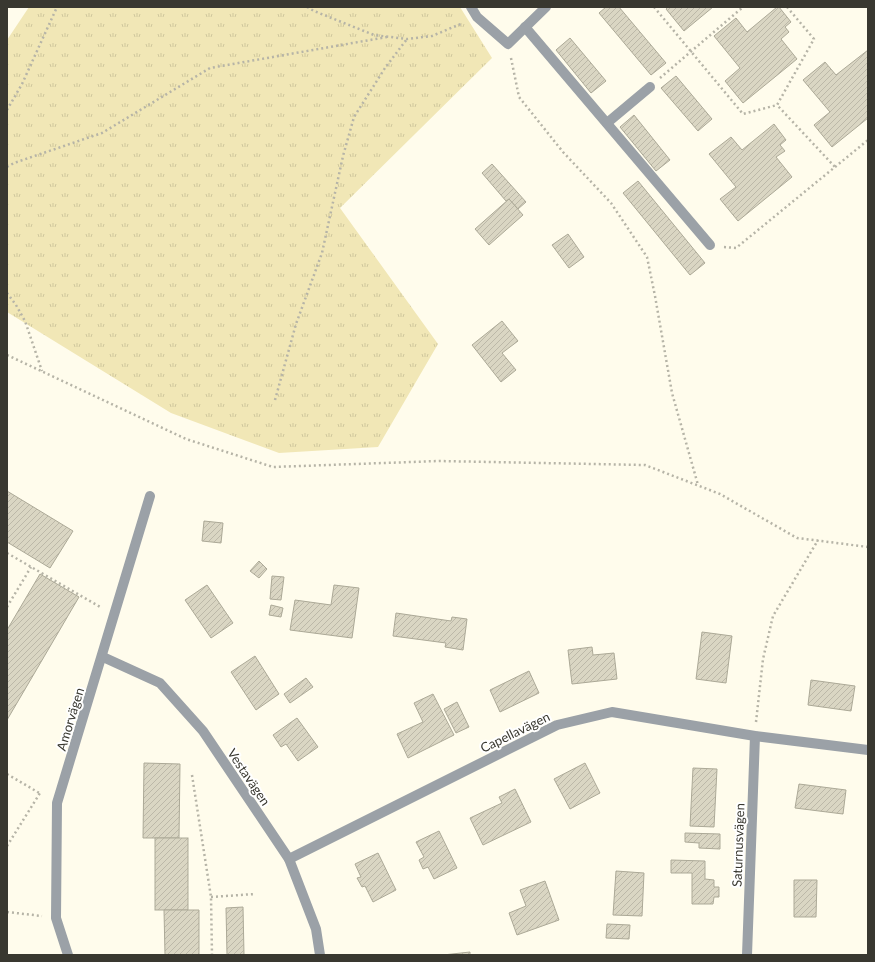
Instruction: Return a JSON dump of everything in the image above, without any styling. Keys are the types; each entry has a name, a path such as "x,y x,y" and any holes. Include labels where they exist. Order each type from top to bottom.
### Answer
{"street":[{"path":"471,7 477,17 508,44 546,7"},
{"path":"525,27 710,245"},
{"path":"607,123 650,87"},
{"name":"Amorvägen","path":"68,955 56,918 57,803 115,616 150,496"},
{"name":"Vestavägen","path":"102,657 160,683 203,731 288,859 316,929 320,955"},
{"name":"Capellavägen","path":"288,859 557,725 612,712 755,736 868,750"},
{"name":"Saturnusvägen","path":"747,955 755,736"}],"path":[{"path":"7,110 22,84 57,7"},
{"path":"307,7 374,35 407,39 432,36 477,17"},
{"path":"654,7 743,114 777,105 814,39 787,7"},
{"path":"650,87 743,7"},
{"path":"7,167 14,163 102,133 210,68 387,37"},
{"path":"275,400 296,324 322,254 343,156 354,117 385,68 407,39"},
{"path":"508,44 519,97 563,152 611,203 647,257 672,393 698,485"},
{"path":"777,105 835,167"},
{"path":"710,245 736,248 868,140"},
{"path":"7,292 25,321 42,371"},
{"path":"7,355 186,439 273,467 439,461 645,465 720,494 797,538 868,547"},
{"path":"755,736 763,659 774,616 818,540"},
{"path":"7,553 115,616"},
{"path":"7,607 31,567"},
{"path":"7,774 57,803"},
{"path":"192,775 211,896 212,955"},
{"path":"7,846 40,793"},
{"path":"211,896 255,894"},
{"path":"7,912 56,918"}],"green space":[{"path":"29,7 460,7 492,58 340,208 438,344 378,447 279,453 171,413 7,312 7,40"}],"building":[{"path":"606,7 619,7 666,63 651,75 599,13"},
{"path":"668,7 713,7 684,31 666,9"},
{"path":"777,7 779,7 791,22 785,27 789,32 781,39 797,59 743,103 725,81 740,68 714,36 736,18 747,32"},
{"path":"570,38 606,81 591,93 556,50"},
{"path":"868,50 868,118 832,147 814,125 830,112 803,80 825,62 836,75"},
{"path":"676,76 712,119 698,131 661,88"},
{"path":"634,115 670,160 656,171 620,127"},
{"path":"774,124 786,140 780,145 785,151 776,157 792,177 738,221 720,199 736,187 709,154 731,137 742,150"},
{"path":"492,164 526,202 518,209 509,199 506,201 482,173"},
{"path":"638,181 705,263 690,275 623,193"},
{"path":"509,199 523,215 489,245 475,229"},
{"path":"568,234 584,257 569,268 552,245"},
{"path":"502,321 518,341 502,353 516,370 501,382 472,345"},
{"path":"7,491 73,531 50,568 7,542"},
{"path":"204,521 223,523 221,543 202,541"},
{"path":"259,561 267,569 259,578 250,571"},
{"path":"40,574 79,597 7,720 7,630"},
{"path":"272,576 284,577 281,600 270,599"},
{"path":"207,585 233,623 211,638 185,600"},
{"path":"334,585 359,588 352,638 290,630 295,600 331,605"},
{"path":"271,605 283,608 281,617 269,615"},
{"path":"396,613 451,621 452,617 467,619 463,650 445,647 446,643 393,636"},
{"path":"702,632 732,636 726,683 696,679"},
{"path":"592,647 593,655 614,653 617,679 572,684 568,650"},
{"path":"255,656 279,694 256,710 231,672"},
{"path":"529,671 539,693 500,712 490,690"},
{"path":"306,678 313,687 290,703 284,694"},
{"path":"811,680 855,686 851,711 808,705"},
{"path":"433,694 454,735 408,758 397,734 423,722 414,703"},
{"path":"457,702 469,727 456,733 444,709"},
{"path":"297,718 318,747 298,761 286,744 281,747 273,735"},
{"path":"144,763 180,764 179,838 143,838"},
{"path":"585,763 600,793 570,809 554,779"},
{"path":"693,768 717,769 714,827 690,826"},
{"path":"799,784 846,790 843,814 795,808"},
{"path":"515,789 531,822 483,845 470,818 502,803 499,797"},
{"path":"439,831 457,868 434,879 428,867 423,869 419,860 424,857 416,842"},
{"path":"685,833 720,834 720,849 699,848 699,843 685,842"},
{"path":"155,838 188,838 188,910 155,910"},
{"path":"378,853 396,890 373,902 365,886 362,887 357,878 361,877 355,864"},
{"path":"671,860 705,861 705,879 714,880 714,887 719,887 719,897 714,897 713,904 692,904 692,873 671,873"},
{"path":"616,871 644,873 642,916 613,915"},
{"path":"794,880 817,880 816,917 794,917"},
{"path":"545,881 559,920 517,935 509,913 526,906 520,890"},
{"path":"243,907 244,955 227,955 226,908"},
{"path":"164,910 199,910 199,955 165,955"},
{"path":"607,924 630,925 629,939 606,938"},
{"path":"470,952 470,955 443,955"}]}
